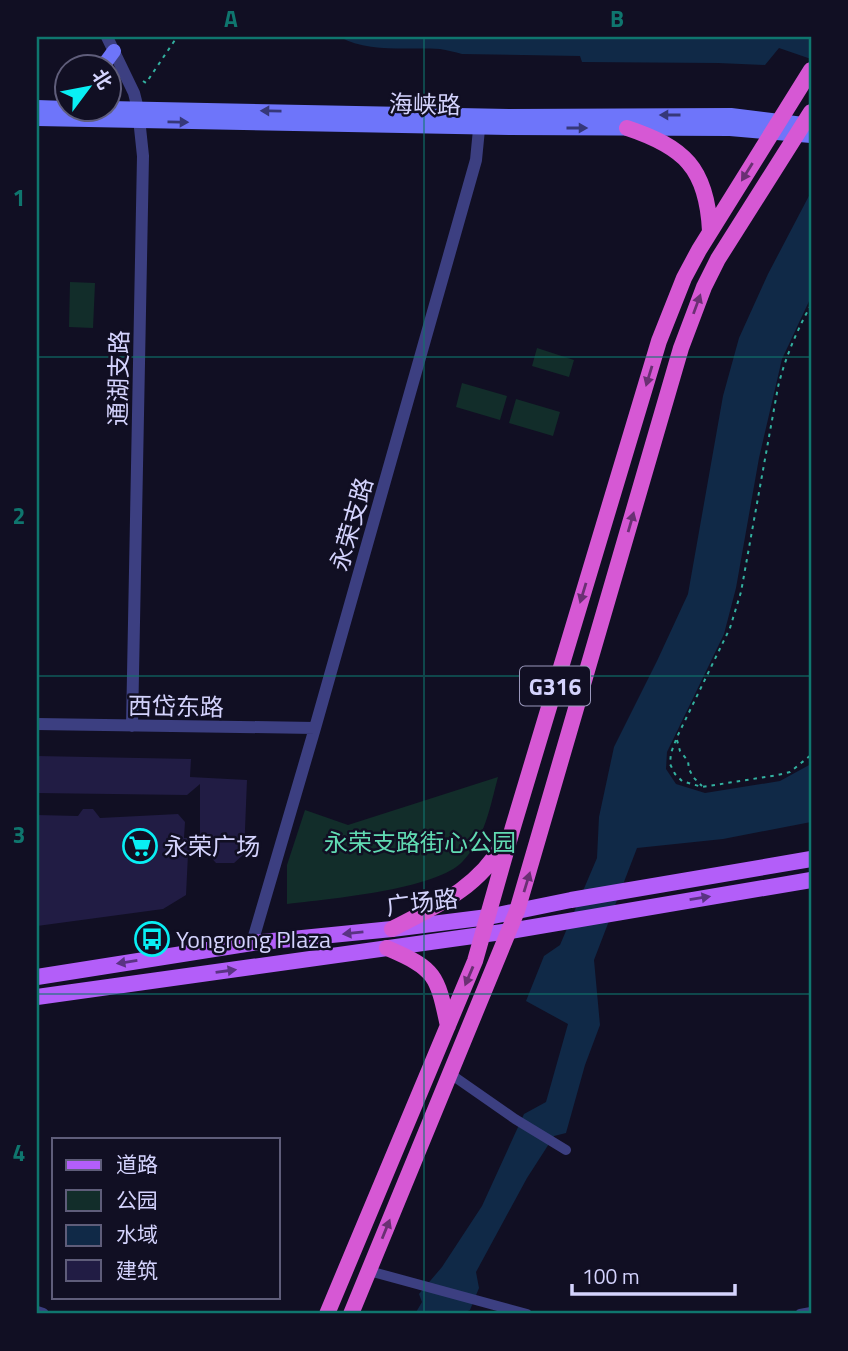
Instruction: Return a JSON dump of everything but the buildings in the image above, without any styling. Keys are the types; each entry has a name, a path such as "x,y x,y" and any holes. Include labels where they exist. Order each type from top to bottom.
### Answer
{"highway":[{"name":"G316","path":"327,1314 475,961 659,341 684,278 710,231 811,71"},
{"name":"G316","path":"351,1314 517,911 681,348 704,287 718,259 807,126"},
{"path":"627,128 659,141 686,159 704,192 710,217 710,231"},
{"path":"392,929 434,907 478,877 494,859 513,827"},
{"path":"387,948 413,959 428,970 437,983 448,1026"}],"main road":[{"name":"海峡路","path":"122,111 138,115"},
{"name":"海峡路","path":"37,120 138,115 480,121 627,128 730,129 807,126"},
{"name":"海峡路","path":"480,121 731,115 776,127"},
{"name":"广场路","path":"37,977 253,943 488,917 811,859"},
{"name":"广场路","path":"37,997 510,930 811,880"}],"street":[{"name":"通湖支路","path":"107,37 134,93 144,156 132,726"},
{"name":"永荣支路","path":"253,943 476,160 480,121"},
{"name":"西岱东路","path":"37,724 315,729"},
{"path":"449,1073 515,1119 566,1150"},
{"path":"369,1271 527,1314"},
{"path":"37,1312 43,1314"},
{"path":"800,1314 811,1312"}],"path":[{"path":"136,77 146,83 177,37"},
{"path":"811,305 795,337 778,387 736,613 677,739 670,764 682,781 702,787 790,772 811,755"},
{"path":"677,739 693,777 702,787"}],"green space":[{"path":"70,282 95,283 93,328 69,327"},
{"path":"537,348 574,360 569,377 532,366"},
{"path":"462,383 507,396 500,420 456,407"},
{"path":"516,399 560,412 553,436 509,423"},
{"name":"永荣支路街心公园","path":"498,777 486,822 477,842 463,861 450,871 406,886 287,904 287,865 305,810 348,825"}],"water":[{"path":"340,37 811,37 811,59 779,48 765,65 582,62 580,56 462,54 440,49 375,47"},
{"path":"811,192 811,297 782,359 759,458 736,588 724,634 667,752 666,769 676,784 705,793 780,781 811,764 811,822 723,839 637,848 594,960 600,1025 585,1065 566,1133 554,1136 527,1178 476,1272 479,1288 470,1310 460,1314 415,1314 422,1302 419,1294 442,1267 482,1206 524,1114 546,1102 568,1024 526,1001 544,956 560,945 597,858 599,817 614,747 688,594 723,396 739,338 768,274"}],"place":[{"name":"永荣广场","path":"140,846"},
{"name":"Yongrong Plaza","path":"152,939"}]}
